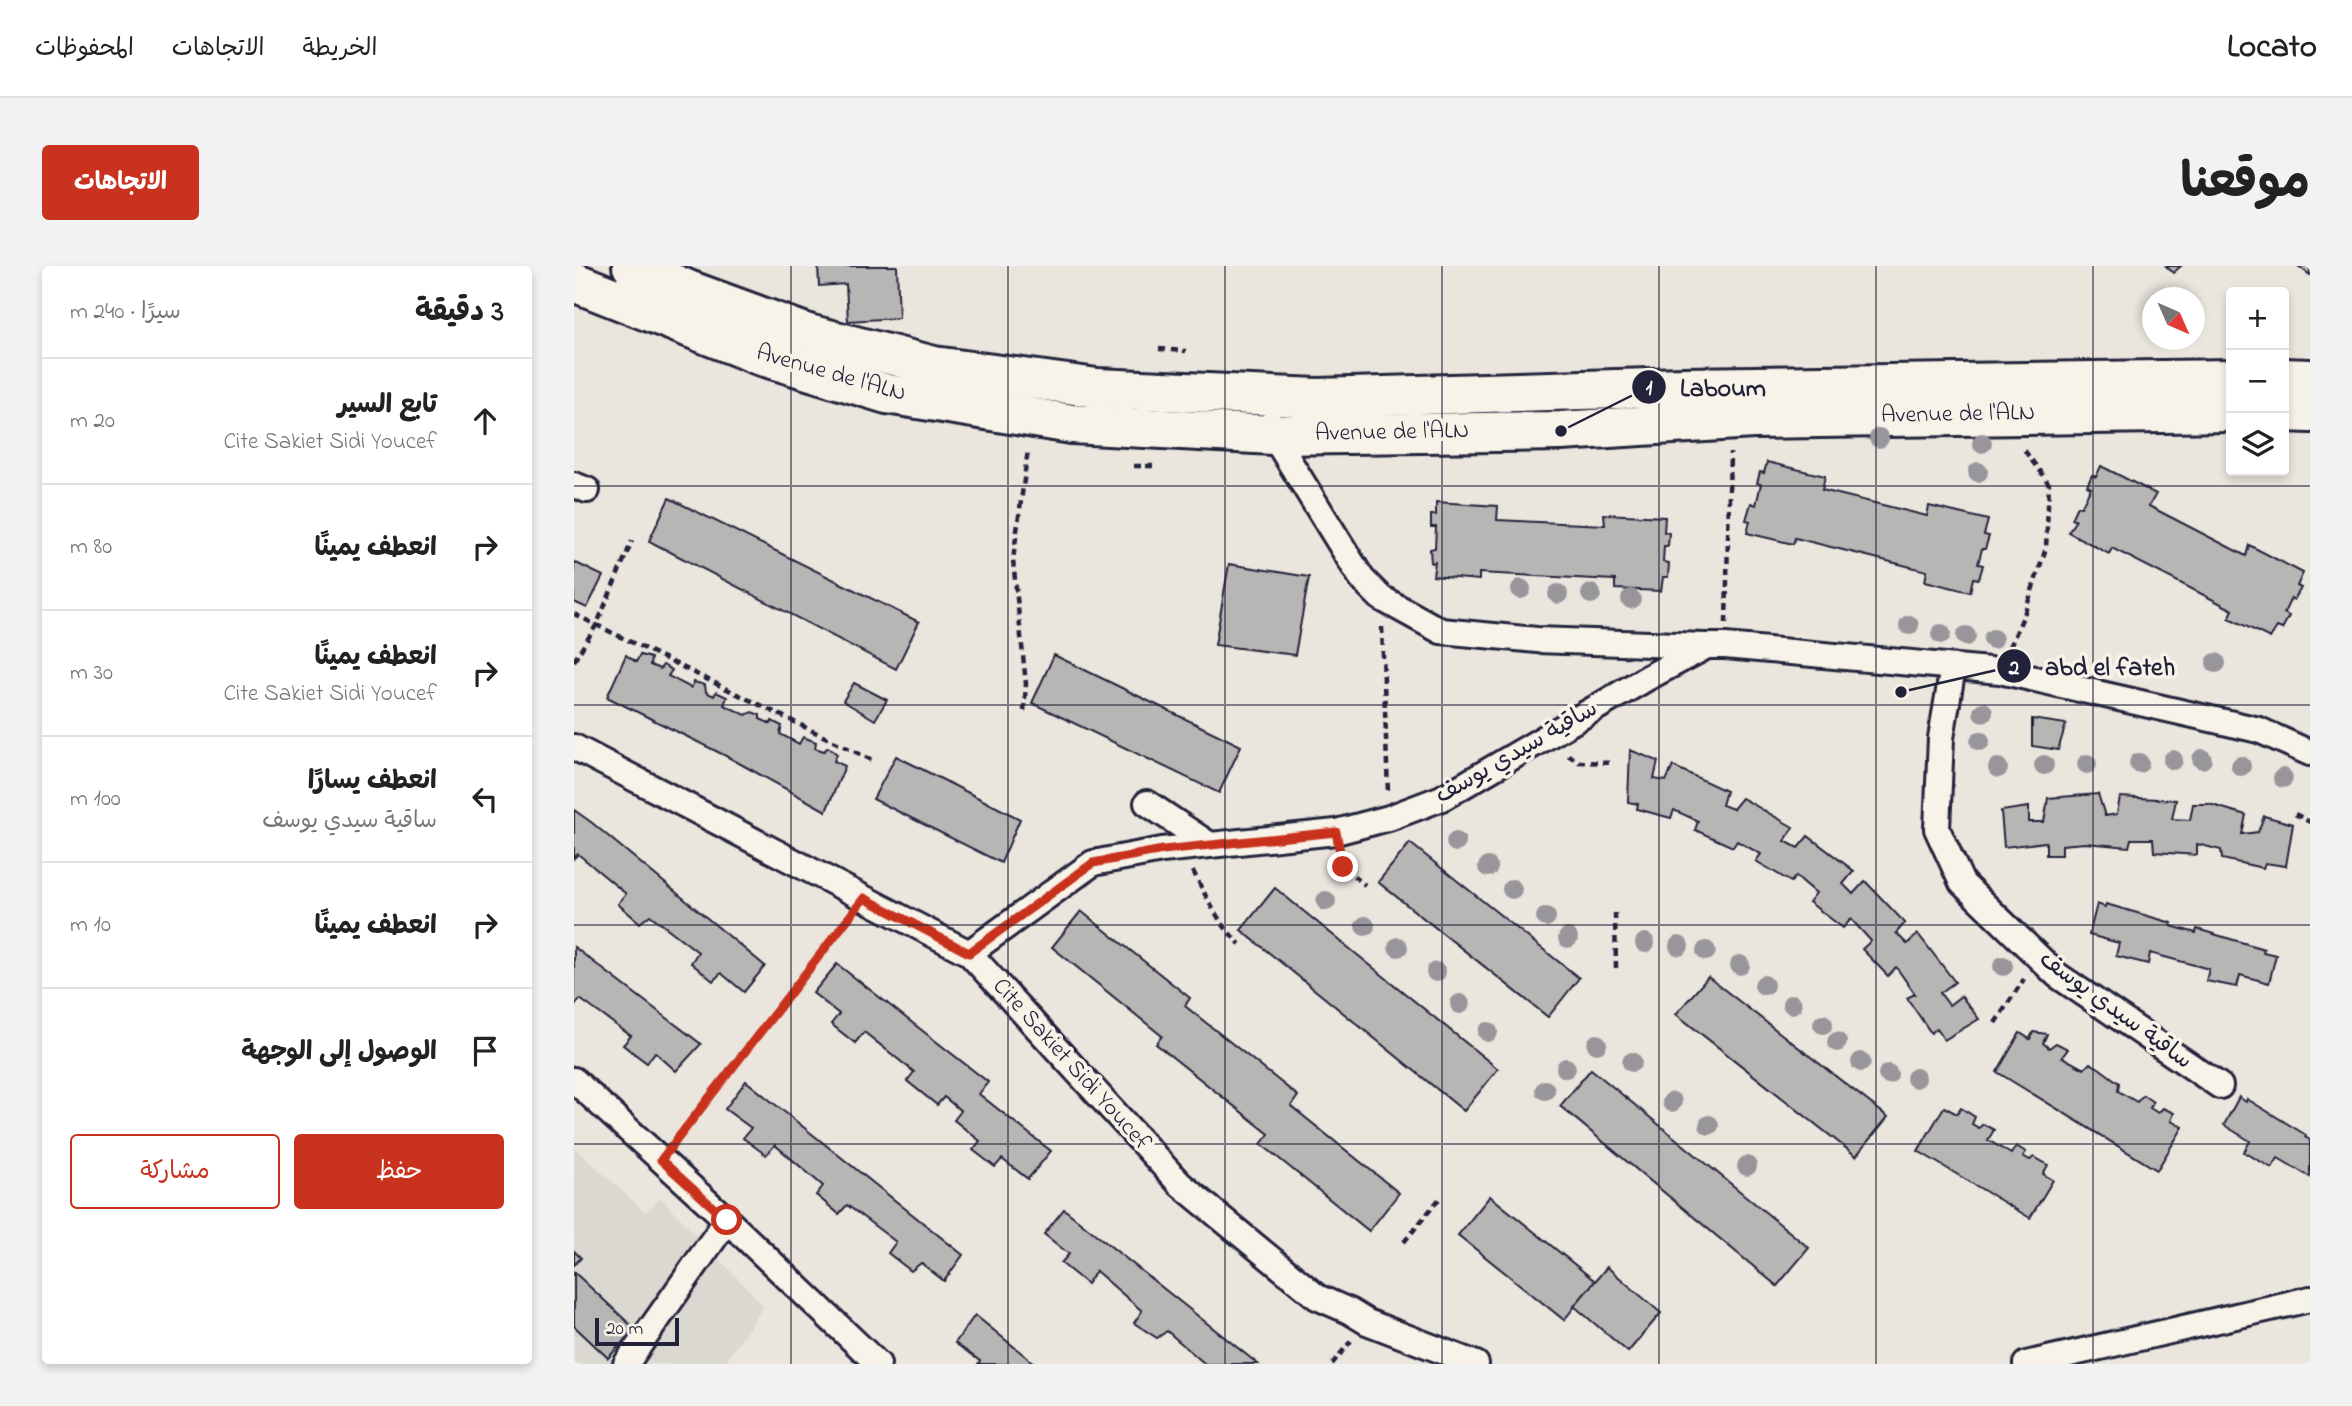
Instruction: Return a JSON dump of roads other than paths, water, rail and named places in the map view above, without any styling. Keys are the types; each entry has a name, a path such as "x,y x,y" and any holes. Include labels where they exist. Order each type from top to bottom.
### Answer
{"main road":[{"path":"632,266 688,290 808,334 934,366 1097,388 1317,398 1697,387 2226,379"},
{"name":"Avenue de l'ALN","path":"574,282 759,355 887,394 1072,424 1273,435 1561,431 1730,421 1999,414 2226,412"},
{"path":"2289,378 2310,379"},
{"path":"2289,412 2310,413"}],"street":[{"path":"1268,396 1273,435 1362,579 1381,598 1441,631 1537,640 1716,646 2000,671 2259,730 2310,753"},
{"name":"ساقية سيدي يوسف","path":"969,953 1093,863 1181,848 1336,832 1389,818 1442,799 1647,678 1716,646"},
{"name":"ساقية سيدي يوسف","path":"1953,667 1941,738 1937,829 1962,883 2057,975 2220,1086"},
{"name":"Cite Sakiet Sidi Youcef","path":"574,747 969,953 1180,1184 1317,1297 1367,1322 1476,1364"},
{"path":"1147,803 1210,845"},
{"path":"574,1080 727,1220 878,1364"},
{"path":"626,1364 727,1220"},
{"path":"2026,1364 2310,1299"}],"place":[{"name":"Laboum","path":"1561,431"},
{"name":"abd el fateh","path":"1901,692"}]}
